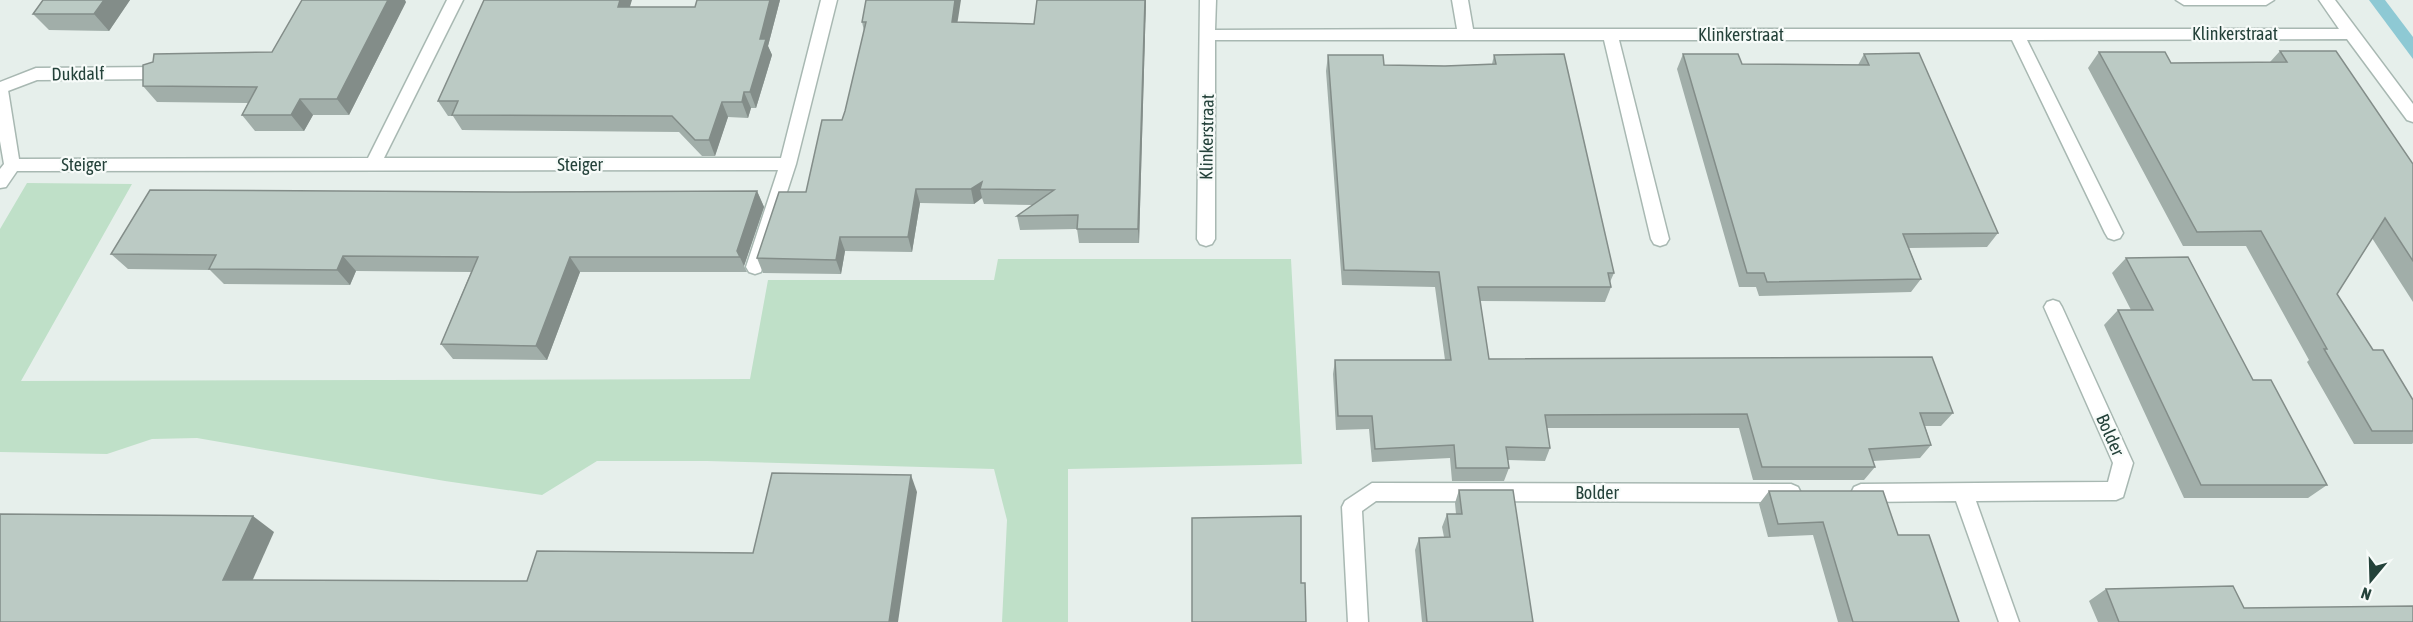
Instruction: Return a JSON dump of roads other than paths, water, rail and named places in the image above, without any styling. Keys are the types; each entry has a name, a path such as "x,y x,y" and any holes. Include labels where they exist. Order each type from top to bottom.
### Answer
{"street":[{"path":"372,166 455,0"},
{"path":"755,267 788,164 829,0"},
{"name":"Klinkerstraat","path":"1206,239 1208,0"},
{"path":"1460,0 1466,35"},
{"path":"2184,0 2266,0"},
{"path":"2327,0 2413,116"},
{"path":"2017,34 2114,233"},
{"name":"Klinkerstraat","path":"1208,35 2351,34"},
{"path":"1610,35 1660,239"},
{"name":"Dukdalf","path":"12,165 0,89 36,74 159,73"},
{"name":"Steiger","path":"12,165 788,164"},
{"path":"0,182 12,165"},
{"name":"Bolder","path":"1845,493 2116,491 2123,463 2053,307"},
{"name":"Bolder","path":"1358,622 1352,507 1372,492 1809,493"},
{"path":"1963,493 2009,622"}],"water":[{"path":"2369,0 2385,0 2413,37 2413,59"}]}
